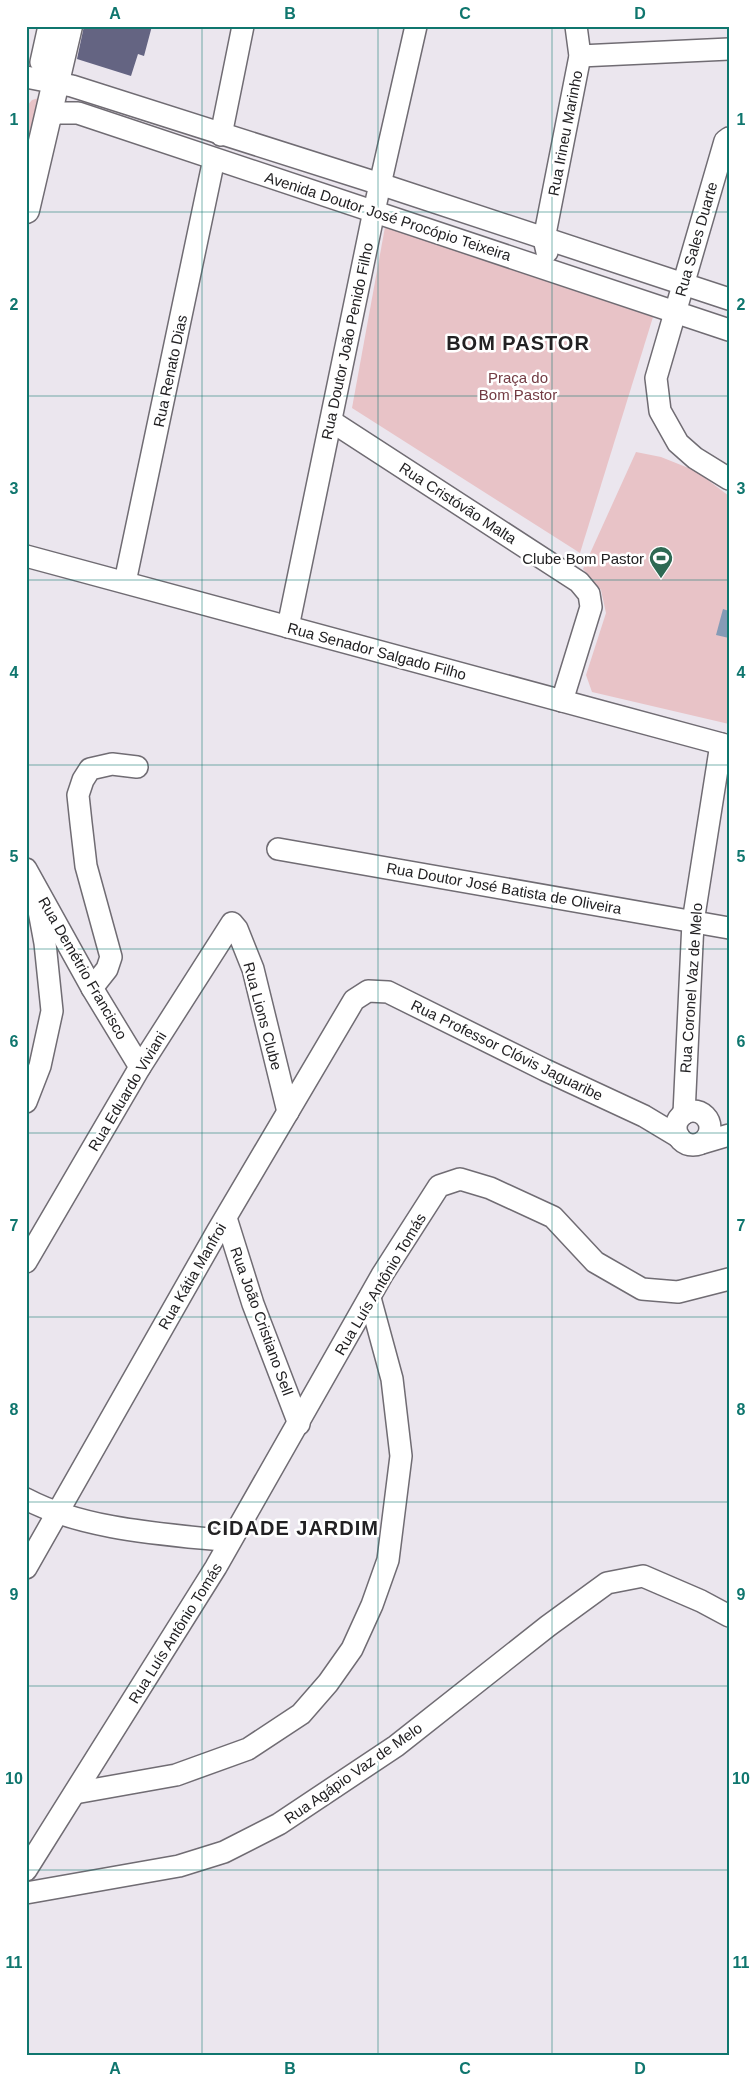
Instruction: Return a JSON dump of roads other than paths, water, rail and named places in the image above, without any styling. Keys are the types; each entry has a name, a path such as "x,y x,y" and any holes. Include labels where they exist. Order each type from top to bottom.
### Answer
{"main road":[{"path":"27,203 48,119 41,71 69,26"}],"street":[{"path":"41,71 49,26"},
{"path":"221,135 243,26"},
{"name":"Rua Doutor João Penido Filho","path":"288,627 374,211 416,26"},
{"name":"Rua Irineu Marinho","path":"536,265 533,247 544,238 580,56 576,26"},
{"path":"580,56 729,49"},
{"name":"Avenida Doutor José Procópio Teixeira","path":"26,77 41,71 221,135 380,184 729,299"},
{"name":"Avenida Doutor José Procópio Teixeira","path":"48,119 56,114 78,113 729,330"},
{"name":"Rua Sales Duarte","path":"729,138 725,141 656,378 660,411 678,443 695,458 729,479"},
{"name":"Rua Renato Dias","path":"125,582 214,159"},
{"name":"Rua Cristóvão Malta","path":"331,421 579,582 589,594 591,607 562,701"},
{"name":"Rua Senador Salgado Filho","path":"26,556 725,745"},
{"name":"Rua Coronel Vaz de Melo","path":"680,1124 693,922 725,745"},
{"path":"92,988 107,969 111,957 86,866 78,795 83,780 90,769 112,764 137,767"},
{"name":"Rua Doutor José Batista de Oliveira","path":"278,849 729,928"},
{"path":"26,1102 33,1065 52,1011 45,943 30,876"},
{"name":"Rua Demétrio Francisco","path":"30,876 92,988 140,1067"},
{"name":"Rua Eduardo Viviani","path":"26,1262 140,1067 232,922"},
{"name":"Rua Lions Clube","path":"232,922 237,929 253,969 288,1112"},
{"name":"Rua Professor Clóvis Jaguaribe","path":"368,991 388,992 545,1070 644,1116 680,1124"},
{"name":"Rua Kátia Manfroi","path":"26,1568 226,1218 354,1000 368,991"},
{"path":"702,1143 710,1131 719,1124 699,1112 689,1111 680,1124 687,1143 702,1143 729,1135"},
{"name":"Rua Luís Antônio Tomás","path":"26,1870 216,1567 382,1275 439,1186 460,1178 490,1188 553,1217 594,1262 642,1289 678,1292 729,1279"},
{"name":"Rua João Cristiano Sell","path":"226,1218 253,1304 299,1424"},
{"path":"76,1792 176,1775 248,1749 301,1714 328,1683 352,1649 372,1605 388,1560 400,1456 392,1379 370,1298"},
{"path":"26,1499 84,1521 230,1541"},
{"name":"Rua Agápio Vaz de Melo","path":"26,1893 179,1866 224,1852 271,1828 396,1746 548,1626 606,1583 643,1576 701,1601 729,1616"}],"water":[{"path":"723,609 729,611 729,638 716,635"}],"place":[{"name":"Clube Bom Pastor","path":"661,579"}],"district":[{"name":"BOM PASTOR","path":"518,343"},
{"name":"CIDADE JARDIM","path":"293,1528"}],"park label":[{"name":"Praça do Bom Pastor","path":"518,386"}]}
